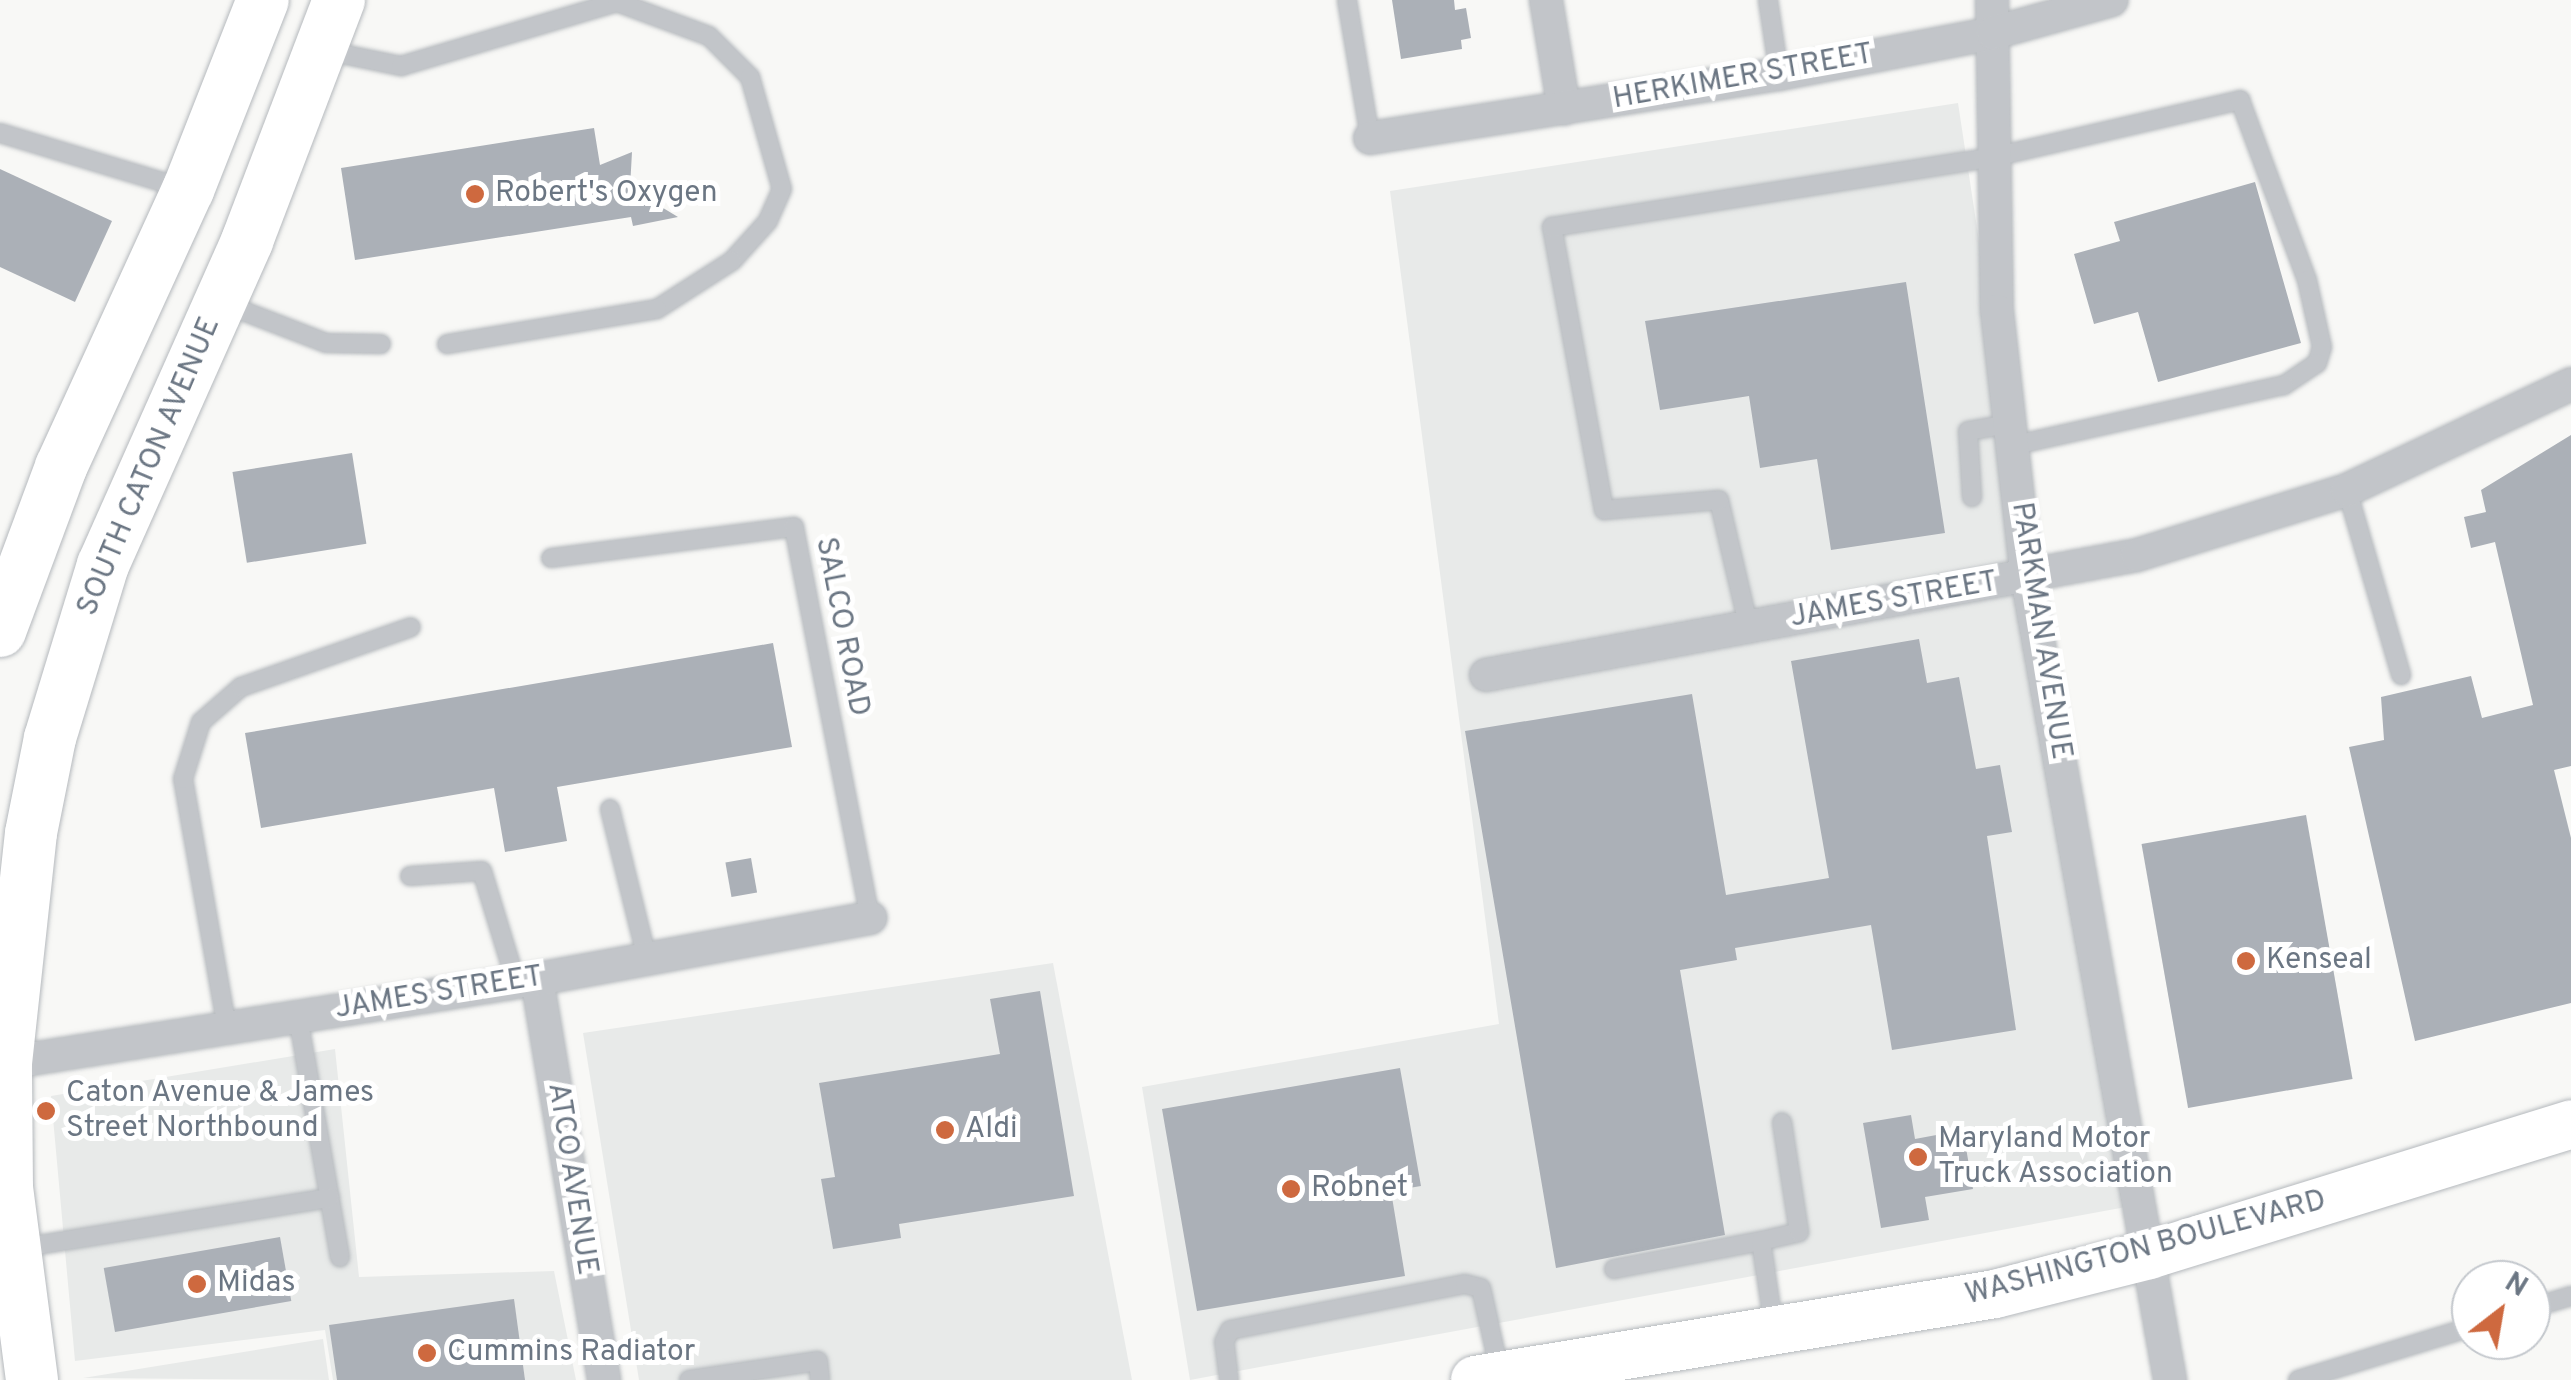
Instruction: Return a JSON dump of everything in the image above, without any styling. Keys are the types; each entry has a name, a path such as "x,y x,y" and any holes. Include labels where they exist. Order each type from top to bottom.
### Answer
{"main road":[{"path":"0,632 61,467 188,190 263,0"},
{"name":"SOUTH CATON AVENUE","path":"32,1380 13,1250 3,1063 31,833 55,721 103,564 220,302 339,0"},
{"name":"WASHINGTON BOULEVARD","path":"1483,1379 1995,1294 2149,1255 2571,1124"}],"street":[{"path":"1546,0 1564,109"},
{"name":"HERKIMER STREET","path":"1370,138 1778,74 1993,16 2112,0"},
{"name":"PARKMAN AVENUE","path":"1993,16 1997,312 2028,577 2170,1380"},
{"name":"JAMES STREET","path":"1486,675 2137,555 2347,490 2571,384"},
{"name":"JAMES STREET","path":"3,1063 526,980 870,918"},
{"name":"ATCO AVENUE","path":"526,980 604,1380"}],"lane":[{"path":"1347,0 1370,138"},
{"path":"1768,0 1778,74"},
{"path":"322,50 400,66 617,2 709,36 750,77 782,188 768,221 732,260 657,309 447,344"},
{"path":"1749,628 1720,500 1604,510 1552,226 1994,157 2240,100 2307,280 2322,347 2318,363 2284,385 2010,435 1968,431 1972,497"},
{"path":"0,133 188,190"},
{"path":"220,302 326,343 381,344"},
{"path":"2347,490 2400,675"},
{"name":"SALCO ROAD","path":"552,558 794,527 870,918"},
{"path":"227,1028 182,780 201,722 241,687 411,627"},
{"path":"610,810 647,959"},
{"path":"410,876 482,871 526,980"},
{"path":"298,1016 340,1257"},
{"path":"1614,1269 1800,1232 1782,1122"},
{"path":"13,1250 330,1198"},
{"path":"1760,1241 1774,1328"},
{"path":"1229,1380 1224,1342 1230,1330 1465,1284 1480,1288 1483,1379"},
{"path":"2298,1380 2451,1333"},
{"path":"689,1380 818,1361 820,1380"}],"shaded area":[{"path":"1958,103 2126,1207 1190,1380 1142,1087 1499,1024 1390,191"},
{"path":"1053,963 1132,1380 639,1380 583,1033"},
{"path":"335,1049 359,1277 554,1271 576,1380 333,1380 325,1330 75,1361 51,1096"},
{"path":"323,1339 329,1380 83,1378"}],"building":[{"path":"1392,0 1454,0 1455,10 1466,8 1471,38 1461,40 1462,49 1401,59"},
{"name":"Robert's Oxygen","path":"594,128 600,165 632,152 630,188 678,217 633,226 631,217 355,260 341,168"},
{"path":"0,169 112,221 75,302 0,267"},
{"path":"2255,182 2301,343 2158,382 2138,312 2094,324 2074,254 2120,241 2114,222"},
{"path":"1906,282 1945,533 1831,550 1817,459 1760,468 1749,396 1660,410 1645,321"},
{"path":"2571,435 2571,766 2554,770 2571,838 2571,1003 2415,1041 2349,747 2384,740 2381,697 2471,676 2482,718 2533,705 2495,542 2471,548 2464,517 2486,512 2481,490"},
{"path":"352,453 366,544 247,563 232,472"},
{"path":"1919,639 1927,683 1959,677 1976,769 2000,765 2012,832 1987,836 2016,1030 1892,1050 1871,925 1735,948 1737,960 1680,970 1725,1235 1556,1268 1465,731 1692,694 1726,895 1829,878 1791,661"},
{"path":"773,643 792,747 557,787 567,841 505,852 494,788 261,828 245,733"},
{"name":"Kenseal","path":"2306,815 2353,1079 2188,1108 2142,844"},
{"path":"751,858 757,892 731,897 725,863"},
{"name":"Aldi","path":"1040,991 1074,1196 899,1224 901,1238 833,1249 821,1179 835,1177 819,1083 1000,1054 990,999"},
{"name":"Robnet","path":"1400,1068 1421,1186 1391,1191 1405,1276 1197,1311 1162,1109"},
{"name":"Maryland Motor Truck Association","path":"1911,1115 1915,1139 1963,1130 1973,1189 1925,1197 1929,1220 1881,1228 1863,1123"},
{"name":"Midas","path":"280,1237 291,1301 115,1332 104,1268"},
{"name":"Cummins Radiator","path":"514,1299 525,1380 337,1380 329,1325"}],"place":[{"name":"Robert's Oxygen","path":"475,194"},
{"name":"Kenseal","path":"2246,961"},
{"name":"Caton Avenue & James Street Northbound","path":"46,1111"},
{"name":"Aldi","path":"945,1130"},
{"name":"Maryland Motor Truck Association","path":"1918,1157"},
{"name":"Robnet","path":"1291,1189"},
{"name":"Midas","path":"197,1284"},
{"name":"Cummins Radiator","path":"427,1353"}]}
